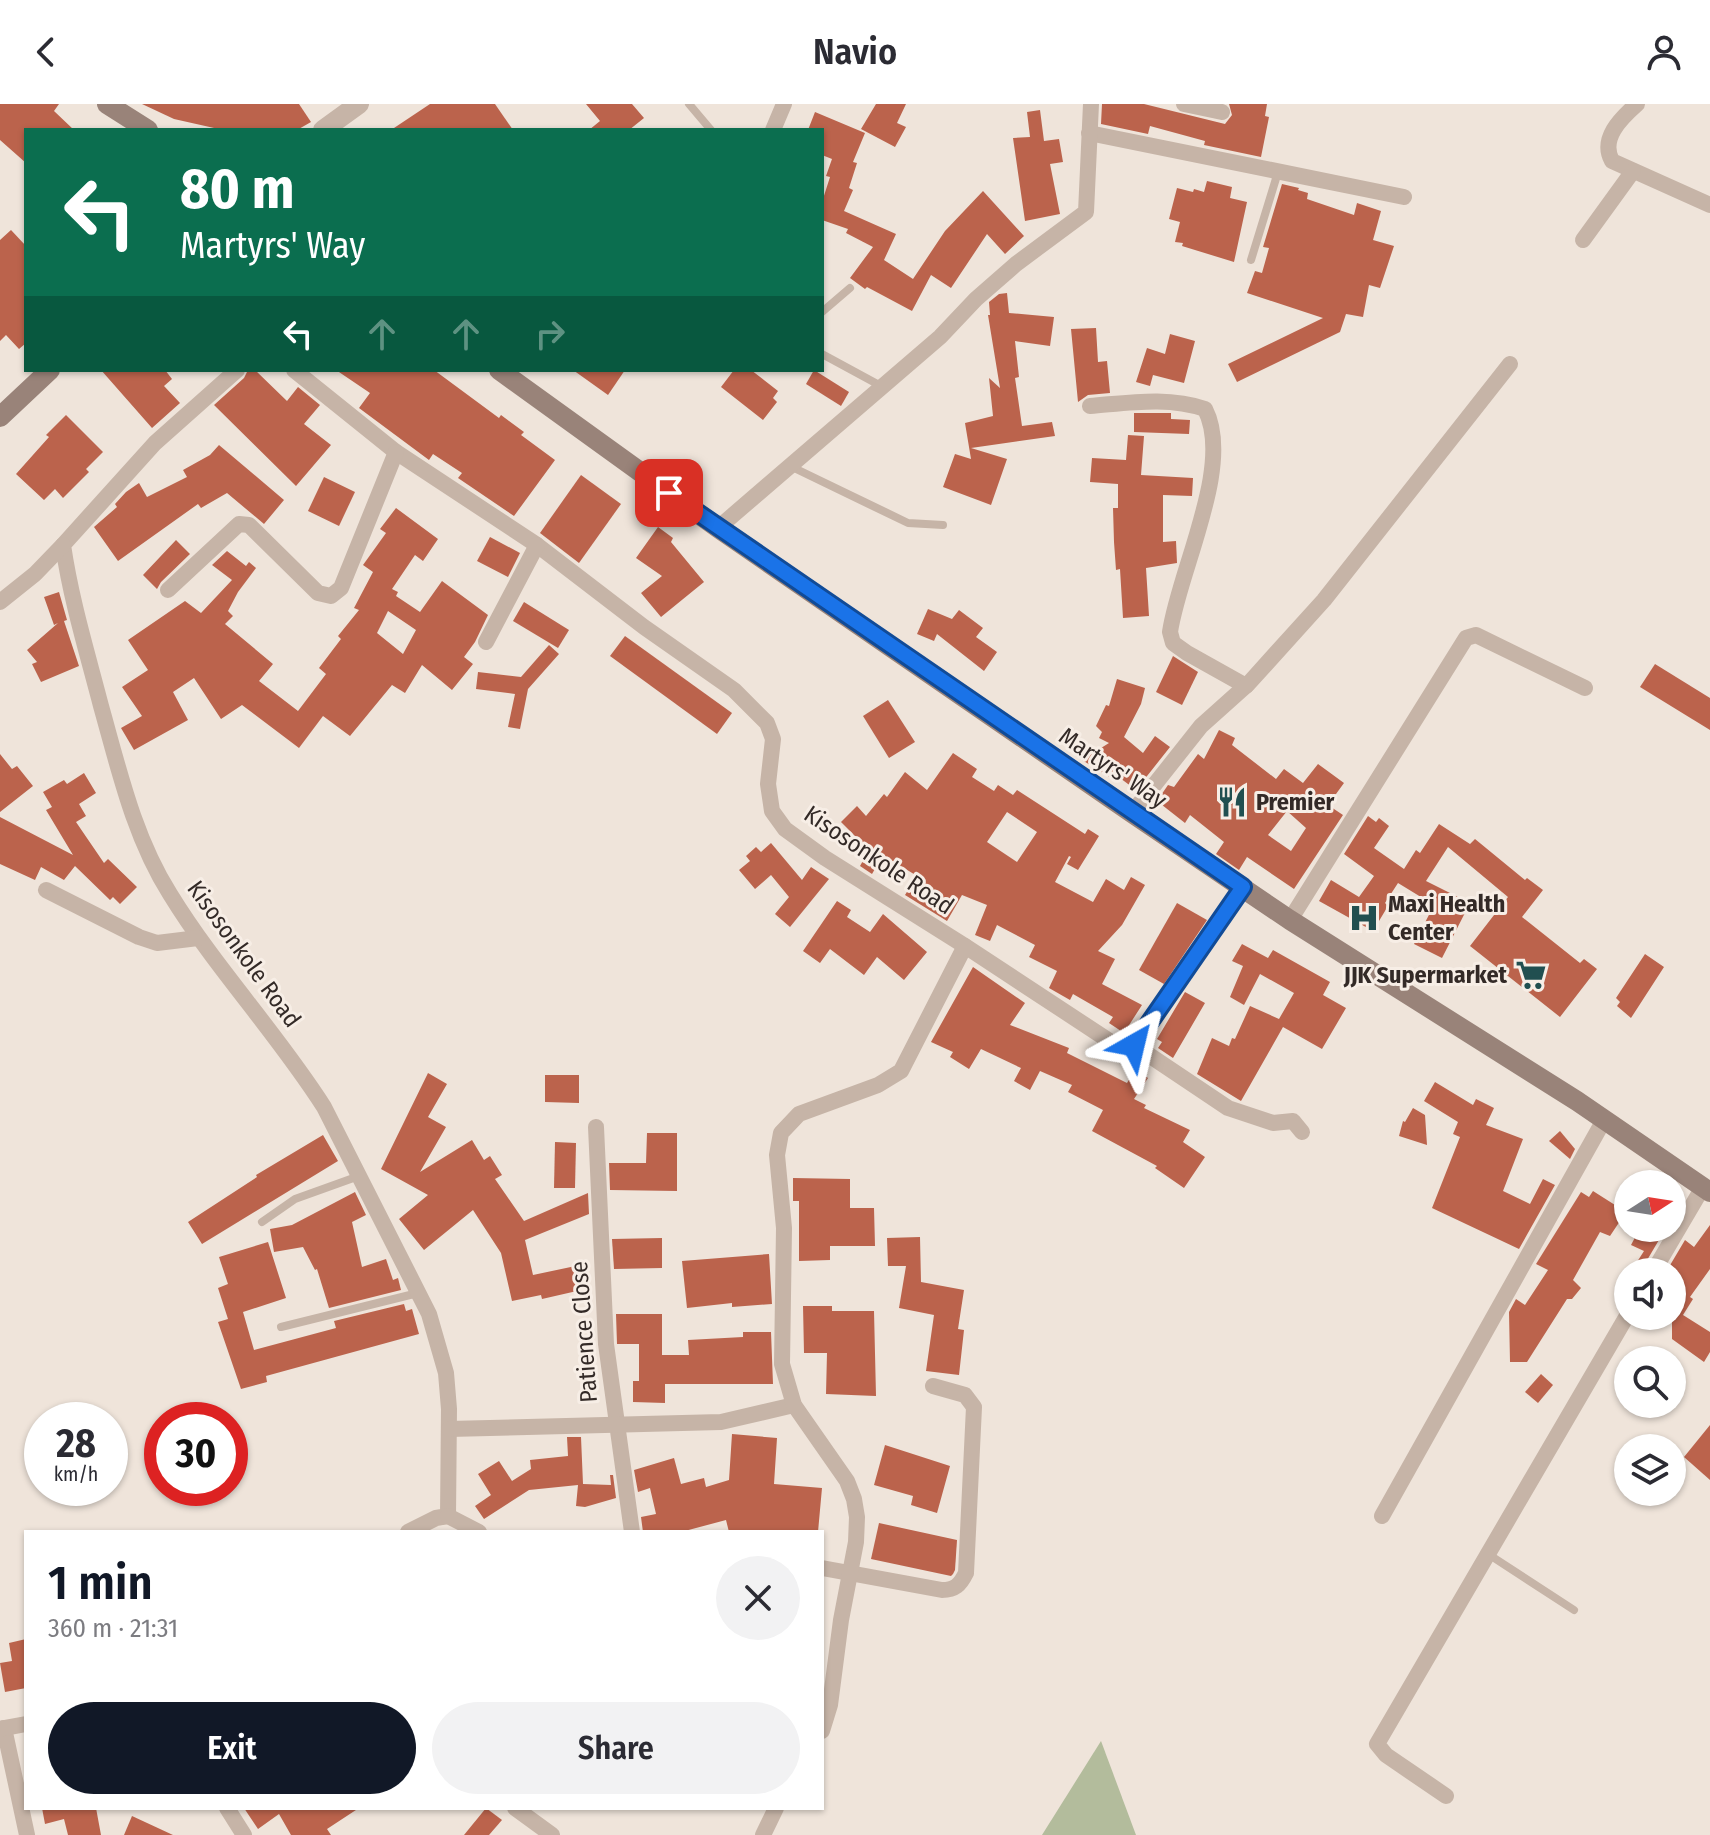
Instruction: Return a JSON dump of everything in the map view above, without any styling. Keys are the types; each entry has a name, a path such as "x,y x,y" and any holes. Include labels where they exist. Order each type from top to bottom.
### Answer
{"main road":[{"path":"108,104 145,128"},
{"path":"0,417 48,372"},
{"name":"Martyrs' Way","path":"502,372 718,528 1132,813 1290,920 1604,1120 1706,1189"}],"street":[{"path":"326,128 359,104"},
{"path":"774,128 784,104"},
{"path":"718,528 940,337 976,299 1016,264 1086,212 1091,104"},
{"path":"1184,104 1222,112"},
{"path":"1637,104 1612,132 1606,150 1612,161 1710,205"},
{"path":"1089,133 1404,197"},
{"path":"1583,240 1633,171"},
{"path":"1132,813 1201,726 1246,686 1324,600 1510,364"},
{"path":"0,602 35,574 155,443 235,372"},
{"name":"Kisosonkole Road","path":"296,372 396,452 537,545 644,627 734,690 767,723 773,739 768,784 772,811 785,829 1117,1046 1124,1048 1134,1045 1228,1108 1273,1123 1293,1121 1302,1132"},
{"path":"1090,406 1147,401 1186,402 1205,409 1211,420 1215,444 1212,473 1170,632 1173,643 1180,648 1246,686"},
{"path":"168,590 239,524 249,525 318,593 331,596 341,588 396,452"},
{"name":"Kisosonkole Road","path":"63,545 69,587 81,634 138,831 168,892 198,938 305,1078 338,1131 429,1314 446,1373 448,1516"},
{"path":"486,642 537,545"},
{"path":"1290,920 1466,638 1476,635 1585,688"},
{"path":"1134,1045 1243,887"},
{"path":"46,890 157,943 198,938"},
{"path":"824,1724 830,1705 841,1620 856,1542 857,1517 847,1481 794,1405 782,1364 784,1228 777,1155 781,1133 799,1114 878,1085 901,1071 965,946"},
{"path":"1382,1516 1604,1120"},
{"name":"Patience Close","path":"596,1127 606,1344 632,1530"},
{"path":"1662,1258 1706,1189"},
{"path":"1446,1796 1386,1755 1377,1744 1619,1330"},
{"path":"824,1568 942,1590 953,1590 962,1581 966,1573 974,1407 965,1395 933,1386"},
{"path":"449,1429 721,1422 794,1405"},
{"path":"412,1530 436,1518 448,1516 475,1530"},
{"path":"24,1724 2,1729 27,1835"},
{"path":"228,1810 244,1835"},
{"path":"518,1810 552,1835"},
{"path":"763,1835 775,1810"}],"lane":[{"path":"689,104 709,128"},
{"path":"1251,260 1279,171"},
{"path":"824,310 850,288"},
{"path":"824,355 881,386"},
{"path":"789,465 908,523 943,525"},
{"path":"262,1222 295,1199 360,1176"},
{"path":"281,1327 418,1293"},
{"path":"1487,1554 1574,1610"}],"green space":[{"path":"1101,1741 1136,1835 1042,1835"}],"building":[{"path":"0,104 59,104 54,111 72,128 24,128 24,161 0,140"},
{"path":"142,104 299,104 311,122 300,128 214,128 174,119"},
{"path":"430,104 495,104 512,128 394,128"},
{"path":"586,104 632,104 644,118 632,128 591,128 600,121"},
{"path":"876,104 906,104 897,123 906,127 895,147 861,129"},
{"path":"1102,104 1144,104 1225,124 1232,115 1229,104 1267,104 1265,116 1269,117 1261,157 1204,145 1205,141 1150,126 1148,134 1101,124"},
{"path":"1040,110 1044,141 1059,139 1063,162 1050,164 1060,214 1025,221 1013,138 1030,137 1027,112"},
{"path":"815,112 865,133 853,162 857,163 849,188 853,190 844,211 896,234 884,260 913,279 945,231 983,191 1024,236 1005,254 987,234 951,288 931,275 912,311 867,287 865,289 850,278 873,247 846,233 848,229 824,221 824,196 830,177 826,176 832,159 824,156 824,128 809,128"},
{"path":"1207,181 1232,187 1230,198 1247,202 1234,262 1175,242 1180,222 1169,219 1177,188 1204,192"},
{"path":"1282,184 1308,193 1307,199 1354,215 1357,203 1381,211 1373,240 1394,246 1380,288 1369,285 1363,317 1346,314 1340,332 1237,382 1228,364 1323,318 1247,293 1255,271 1262,273 1269,248 1263,247"},
{"path":"11,230 24,244 24,345 19,349 6,335 0,341 0,240"},
{"path":"1007,293 1009,313 1054,317 1050,346 1015,341 1019,377 1015,378 1022,426 1052,422 1055,436 971,448 1007,459 991,505 943,487 955,454 971,459 965,423 993,416 989,378 1000,388 988,315 989,302 999,294"},
{"path":"1096,328 1098,362 1107,361 1110,393 1088,395 1078,402 1071,329"},
{"path":"1170,334 1195,341 1184,383 1153,375 1150,386 1136,382 1147,348 1165,354"},
{"path":"103,372 167,372 172,379 164,386 180,403 152,428"},
{"path":"247,372 257,372 287,401 298,387 320,405 304,424 331,445 296,486 214,405"},
{"path":"339,372 437,372 499,418 501,415 524,432 521,435 555,460 514,516 458,478 462,473 433,454 429,460 359,408 370,393"},
{"path":"576,372 624,372 608,395"},
{"path":"732,372 754,372 778,391 773,398 777,402 763,420 721,387"},
{"path":"813,372 817,372 849,392 841,406 806,384"},
{"path":"1134,413 1171,413 1171,419 1190,420 1189,434 1134,432"},
{"path":"66,415 103,452 86,469 89,472 63,498 55,489 44,500 16,474"},
{"path":"1128,435 1144,436 1141,475 1193,478 1192,496 1163,495 1163,542 1176,541 1177,563 1146,568 1149,616 1123,618 1120,569 1116,570 1114,542 1113,508 1118,508 1118,484 1090,482 1092,458 1126,460"},
{"path":"219,445 284,500 264,524 227,493 201,508 198,504 118,561 94,527 117,507 115,504 126,492 139,483 147,497 187,477 183,470 210,455"},
{"path":"581,475 621,504 579,563 540,533"},
{"path":"324,477 355,492 339,526 308,511"},
{"path":"396,508 438,539 423,561 415,555 392,589 398,592 396,596 420,612 442,581 488,615 464,657 473,664 452,690 422,665 405,693 392,685 350,736 323,716 299,748 242,705 221,719 194,678 173,692 188,720 134,750 121,728 142,716 122,687 148,670 128,640 185,601 201,613 232,580 212,565 227,551 246,566 249,562 256,568 238,592 228,611 233,616 225,624 273,664 259,681 298,711 326,674 319,668 341,639 338,636 359,610 354,608 373,572 363,565 386,533 380,529","holes":["388,611 416,630 403,654 377,633"]},
{"path":"658,527 673,538 671,542 704,582 661,617 641,593 662,576 636,558"},
{"path":"490,537 520,553 508,577 477,561"},
{"path":"176,540 190,554 157,589 143,575"},
{"path":"59,592 67,620 64,621 79,666 41,682 32,664 37,662 27,650 58,623 54,625 44,597"},
{"path":"524,602 569,630 558,648 513,621"},
{"path":"928,609 952,619 959,610 983,628 976,637 997,652 984,671 937,634 934,641 917,634"},
{"path":"625,636 732,713 717,734 610,656"},
{"path":"549,645 559,654 528,689 520,729 508,727 515,694 476,689 478,672 521,677"},
{"path":"1173,656 1198,672 1182,705 1156,692"},
{"path":"1655,664 1710,698 1710,730 1640,687"},
{"path":"1117,679 1145,688 1141,704 1124,737 1143,753 1155,736 1170,747 1136,790 1116,775 1113,779 1082,760 1109,743 1099,738 1102,732 1096,726 1106,705 1109,706"},
{"path":"888,700 915,742 889,758 863,716"},
{"path":"1219,730 1235,738 1232,745 1276,779 1284,769 1303,783 1318,764 1344,783 1328,805 1343,815 1294,889 1247,857 1239,870 1216,854 1224,842 1190,815 1185,823 1157,801 1168,785 1174,787 1198,754 1204,759","holes":["1287,811 1306,828 1291,851 1268,835"]},
{"path":"953,753 977,769 972,777 994,791 998,785 1013,795 1017,790 1085,834 1088,829 1099,836 1078,870 1067,864 1069,856 1055,882 1093,902 1106,879 1124,890 1131,877 1145,885 1122,925 1098,951 1115,959 1102,984 1142,1005 1124,1033 1109,1023 1113,1017 1073,994 1070,1000 1049,988 1057,971 1029,957 1035,945 997,925 990,941 975,935 987,905 962,895 947,921 905,895 917,876 883,855 872,874 860,866 869,850 841,822 857,806 866,816 884,794 887,797 905,772 927,790","holes":["1007,812 1037,832 1017,862 987,842"]},
{"path":"0,754 12,769 17,766 33,786 0,812"},
{"path":"84,773 96,793 79,804 86,816 76,822 104,863 108,859 137,887 120,904 113,897 110,900 75,866 64,880 41,867 35,880 0,864 0,817 73,855 46,810 52,807 43,792 64,780 67,784"},
{"path":"1368,816 1376,822 1379,818 1389,826 1374,848 1404,869 1416,850 1420,853 1439,824 1470,844 1475,839 1525,880 1527,878 1543,890 1522,917 1580,963 1584,959 1597,969 1560,1017 1470,946 1508,897 1448,847 1426,881 1470,903 1442,958 1414,944 1434,905 1398,883 1373,931 1319,901 1331,880 1359,897 1374,876 1344,854"},
{"path":"771,843 802,880 811,867 829,879 790,927 775,914 789,897 771,875 755,889 739,870 750,861 746,856 756,847 761,852"},
{"path":"837,901 851,910 847,917 870,932 883,914 927,952 904,980 877,957 864,975 830,949 820,963 803,951"},
{"path":"1177,903 1207,920 1164,984 1139,970"},
{"path":"1242,944 1268,958 1273,950 1330,982 1323,995 1346,1008 1322,1049 1283,1027 1241,1101 1197,1074 1212,1038 1229,1046 1250,1006 1279,1019 1294,993 1260,974 1244,1005 1230,997 1243,966 1232,961"},
{"path":"1645,954 1664,967 1631,1018 1617,1006 1620,1002 1616,998"},
{"path":"973,967 1025,1003 1010,1025 1069,1048 1067,1053 1127,1083 1135,1070 1148,1078 1134,1099 1146,1105 1144,1108 1190,1130 1183,1142 1205,1157 1184,1188 1155,1168 1157,1166 1092,1131 1103,1110 1068,1092 1072,1085 1040,1071 1030,1090 1014,1081 1021,1068 981,1049 969,1069 950,1057 953,1052 931,1042"},
{"path":"1185,992 1205,1003 1173,1058 1158,1048 1162,1042 1157,1039"},
{"path":"428,1073 447,1084 428,1117 446,1127 420,1172 472,1140 484,1160 490,1156 502,1175 495,1179 524,1221 588,1193 589,1214 525,1240 533,1275 585,1264 590,1288 542,1299 541,1295 512,1301 501,1253 473,1210 424,1250 399,1219 428,1195 381,1169"},
{"path":"545,1075 579,1075 579,1103 545,1102"},
{"path":"1435,1082 1473,1105 1476,1099 1494,1108 1486,1125 1523,1139 1503,1191 1530,1204 1543,1179 1555,1185 1519,1249 1432,1208 1460,1137 1453,1134 1458,1122 1424,1101"},
{"path":"1413,1108 1425,1115 1427,1145 1399,1136 1403,1121"},
{"path":"1560,1131 1575,1149 1570,1159 1549,1141"},
{"path":"647,1133 677,1133 677,1191 610,1190 609,1163 646,1163"},
{"path":"323,1135 338,1161 202,1244 188,1222 256,1175"},
{"path":"555,1142 576,1143 575,1188 554,1188"},
{"path":"793,1178 850,1179 850,1208 874,1208 875,1246 830,1246 830,1260 799,1261 799,1201 793,1201"},
{"path":"1593,1191 1614,1204 1614,1230 1610,1236 1600,1232 1573,1280 1581,1288 1572,1299 1567,1299 1527,1362 1510,1362 1509,1312 1516,1299 1525,1305 1548,1270 1536,1264 1581,1192 1589,1197"},
{"path":"355,1192 366,1215 352,1222 362,1267 386,1259 393,1280 398,1278 401,1290 329,1308 317,1269 303,1247 274,1252 270,1229 292,1225"},
{"path":"1710,1225 1710,1269 1690,1297 1693,1299 1686,1310 1686,1258 1674,1258 1684,1242 1694,1247"},
{"path":"920,1237 921,1282 964,1290 958,1329 964,1330 959,1375 926,1371 934,1315 899,1308 906,1266 888,1266 887,1238"},
{"path":"662,1238 662,1268 614,1269 612,1239"},
{"path":"268,1242 286,1298 243,1312 254,1350 336,1328 334,1321 404,1304 406,1311 412,1309 419,1334 266,1376 267,1382 241,1389 218,1322 228,1319 218,1288 228,1284 219,1257"},
{"path":"1633,1242 1658,1242 1648,1258 1640,1258 1644,1251 1631,1245"},
{"path":"769,1254 772,1304 732,1307 732,1303 687,1308 682,1261"},
{"path":"803,1306 832,1306 832,1311 874,1311 876,1396 826,1394 827,1353 804,1353"},
{"path":"616,1314 662,1314 662,1355 689,1355 688,1340 743,1337 743,1332 771,1332 773,1384 665,1384 665,1403 633,1402 633,1381 639,1381 639,1344 617,1344"},
{"path":"1686,1317 1710,1332 1710,1352 1704,1362 1686,1346 1672,1339 1672,1330 1686,1330"},
{"path":"1541,1374 1553,1385 1538,1403 1525,1392"},
{"path":"1710,1425 1710,1480 1686,1459 1686,1455"},
{"path":"732,1434 777,1438 774,1484 822,1488 818,1530 728,1530 726,1520 688,1530 643,1530 641,1517 656,1514 650,1488 638,1492 634,1470 674,1458 681,1484 704,1478 706,1487 729,1480"},
{"path":"567,1437 581,1437 583,1484 611,1485 610,1475 613,1475 616,1498 585,1507 576,1506 578,1485 529,1490 484,1519 475,1506 491,1495 478,1474 499,1461 512,1481 531,1469 530,1460 568,1456"},
{"path":"885,1445 950,1466 937,1513 911,1505 913,1496 874,1485"},
{"path":"879,1523 957,1540 953,1574 871,1559"},
{"path":"24,1639 24,1688 5,1692 0,1663 12,1661 9,1643"},
{"path":"42,1810 96,1810 101,1835 68,1835 64,1819 45,1824"},
{"path":"245,1810 356,1810 327,1829 331,1835 291,1835 279,1814 258,1829"},
{"path":"484,1810 502,1820 489,1835 464,1835"},
{"path":"132,1816 173,1835 124,1835"}],"place":[{"name":"Premier","path":"1232,802"},
{"name":"Maxi Health Center","path":"1364,918"},
{"name":"JJK Supermarket","path":"1531,975"}],"route":[{"path":"669,493 1243,887 1134,1045"}]}
